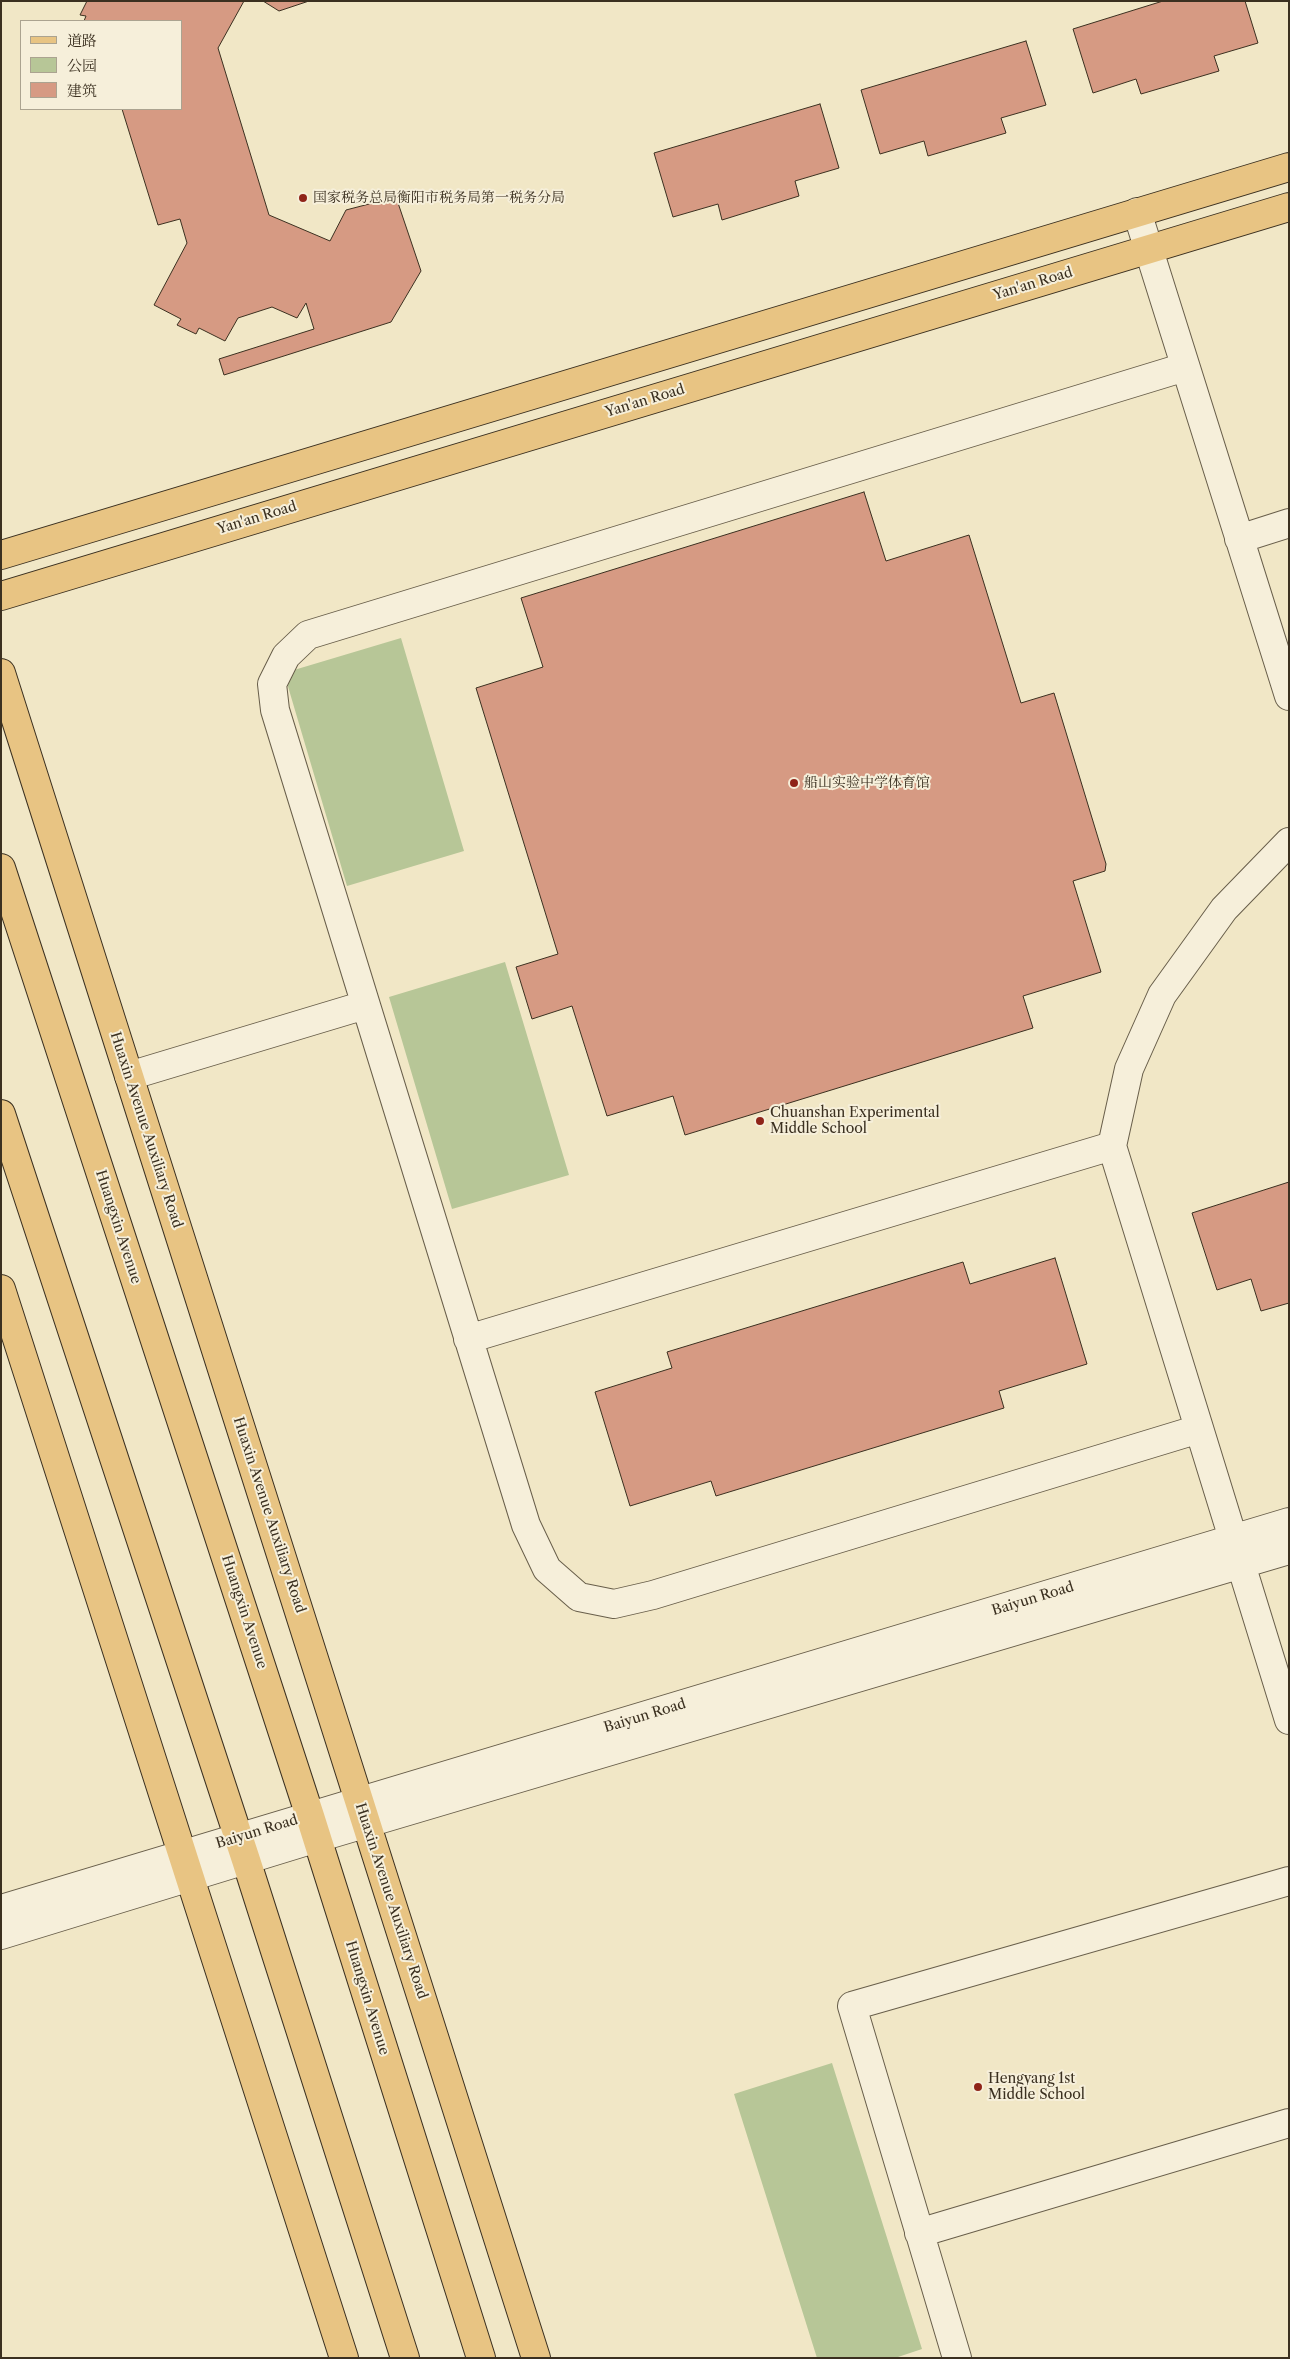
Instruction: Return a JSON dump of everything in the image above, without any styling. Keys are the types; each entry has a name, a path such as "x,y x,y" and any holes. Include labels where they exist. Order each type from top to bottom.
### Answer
{"main road":[{"path":"1,555 1289,166"},
{"name":"Yan'an Road","path":"1,596 1289,207"},
{"name":"Huaxin Avenue Auxiliary Road","path":"1,673 536,2358"},
{"name":"Huangxin Avenue","path":"1,868 314,1827 480,2358"},
{"path":"1,1114 242,1849 405,2358"},
{"path":"1,1289 344,2358"}],"street":[{"path":"1137,212 1289,696"},
{"path":"1185,367 308,635 286,656 272,684 275,710 526,1525 547,1569 579,1597 614,1604 653,1595 1199,1429"},
{"path":"1239,539 1289,523"},
{"path":"1289,842 1224,908 1162,995 1129,1069 1112,1146 1289,1720"},
{"path":"129,1076 365,1005"},
{"path":"468,1339 1112,1146"},
{"name":"Baiyun Road","path":"1,1909 185,1866 1237,1552 1289,1522"},
{"name":"Baiyun Road","path":"1237,1552 1289,1550"},
{"name":"Baiyun Road","path":"1,1935 185,1866"},
{"path":"957,2358 852,2006 1289,1881"},
{"path":"919,2232 1289,2123"}],"green space":[{"path":"401,638 464,851 347,886 284,673"},
{"path":"505,962 569,1175 452,1209 389,997"},
{"path":"832,2063 922,2349 895,2358 817,2358 734,2094"}],"building":[{"path":"87,1 244,1 218,48 269,215 330,241 346,210 396,197 421,271 391,322 224,375 219,359 314,329 306,303 297,318 272,307 238,318 225,341 199,328 196,334 177,325 181,319 154,305 187,243 180,219 158,225 122,110 182,110 182,20 84,20 86,16 80,15"},
{"path":"263,1 309,1 279,11"},
{"path":"1163,1 1245,1 1258,43 1214,56 1219,71 1141,94 1136,79 1093,93 1073,29"},
{"path":"1026,41 1046,105 1001,118 1006,133 928,156 924,141 880,154 861,90"},
{"path":"820,104 839,168 795,181 799,196 722,220 718,204 673,217 654,153"},
{"name":"船山实验中学体育馆","path":"864,492 886,561 969,535 1021,703 1054,693 1106,864 1105,871 1073,881 1101,972 1023,996 1033,1028 685,1135 673,1096 607,1116 572,1006 532,1019 516,967 558,954 476,688 543,667 521,598"},
{"path":"1289,1182 1289,1303 1261,1311 1251,1279 1217,1290 1192,1213"},
{"path":"1055,1258 1087,1364 999,1391 1004,1408 716,1496 711,1481 630,1506 595,1392 672,1368 667,1352 963,1262 970,1284"}],"place":[{"name":"国家税务总局衡阳市税务局第一税务分局","path":"303,198"},
{"name":"船山实验中学体育馆","path":"794,783"},
{"name":"Chuanshan Experimental Middle School","path":"760,1121"},
{"name":"Hengyang 1st Middle School","path":"978,2087"}]}
